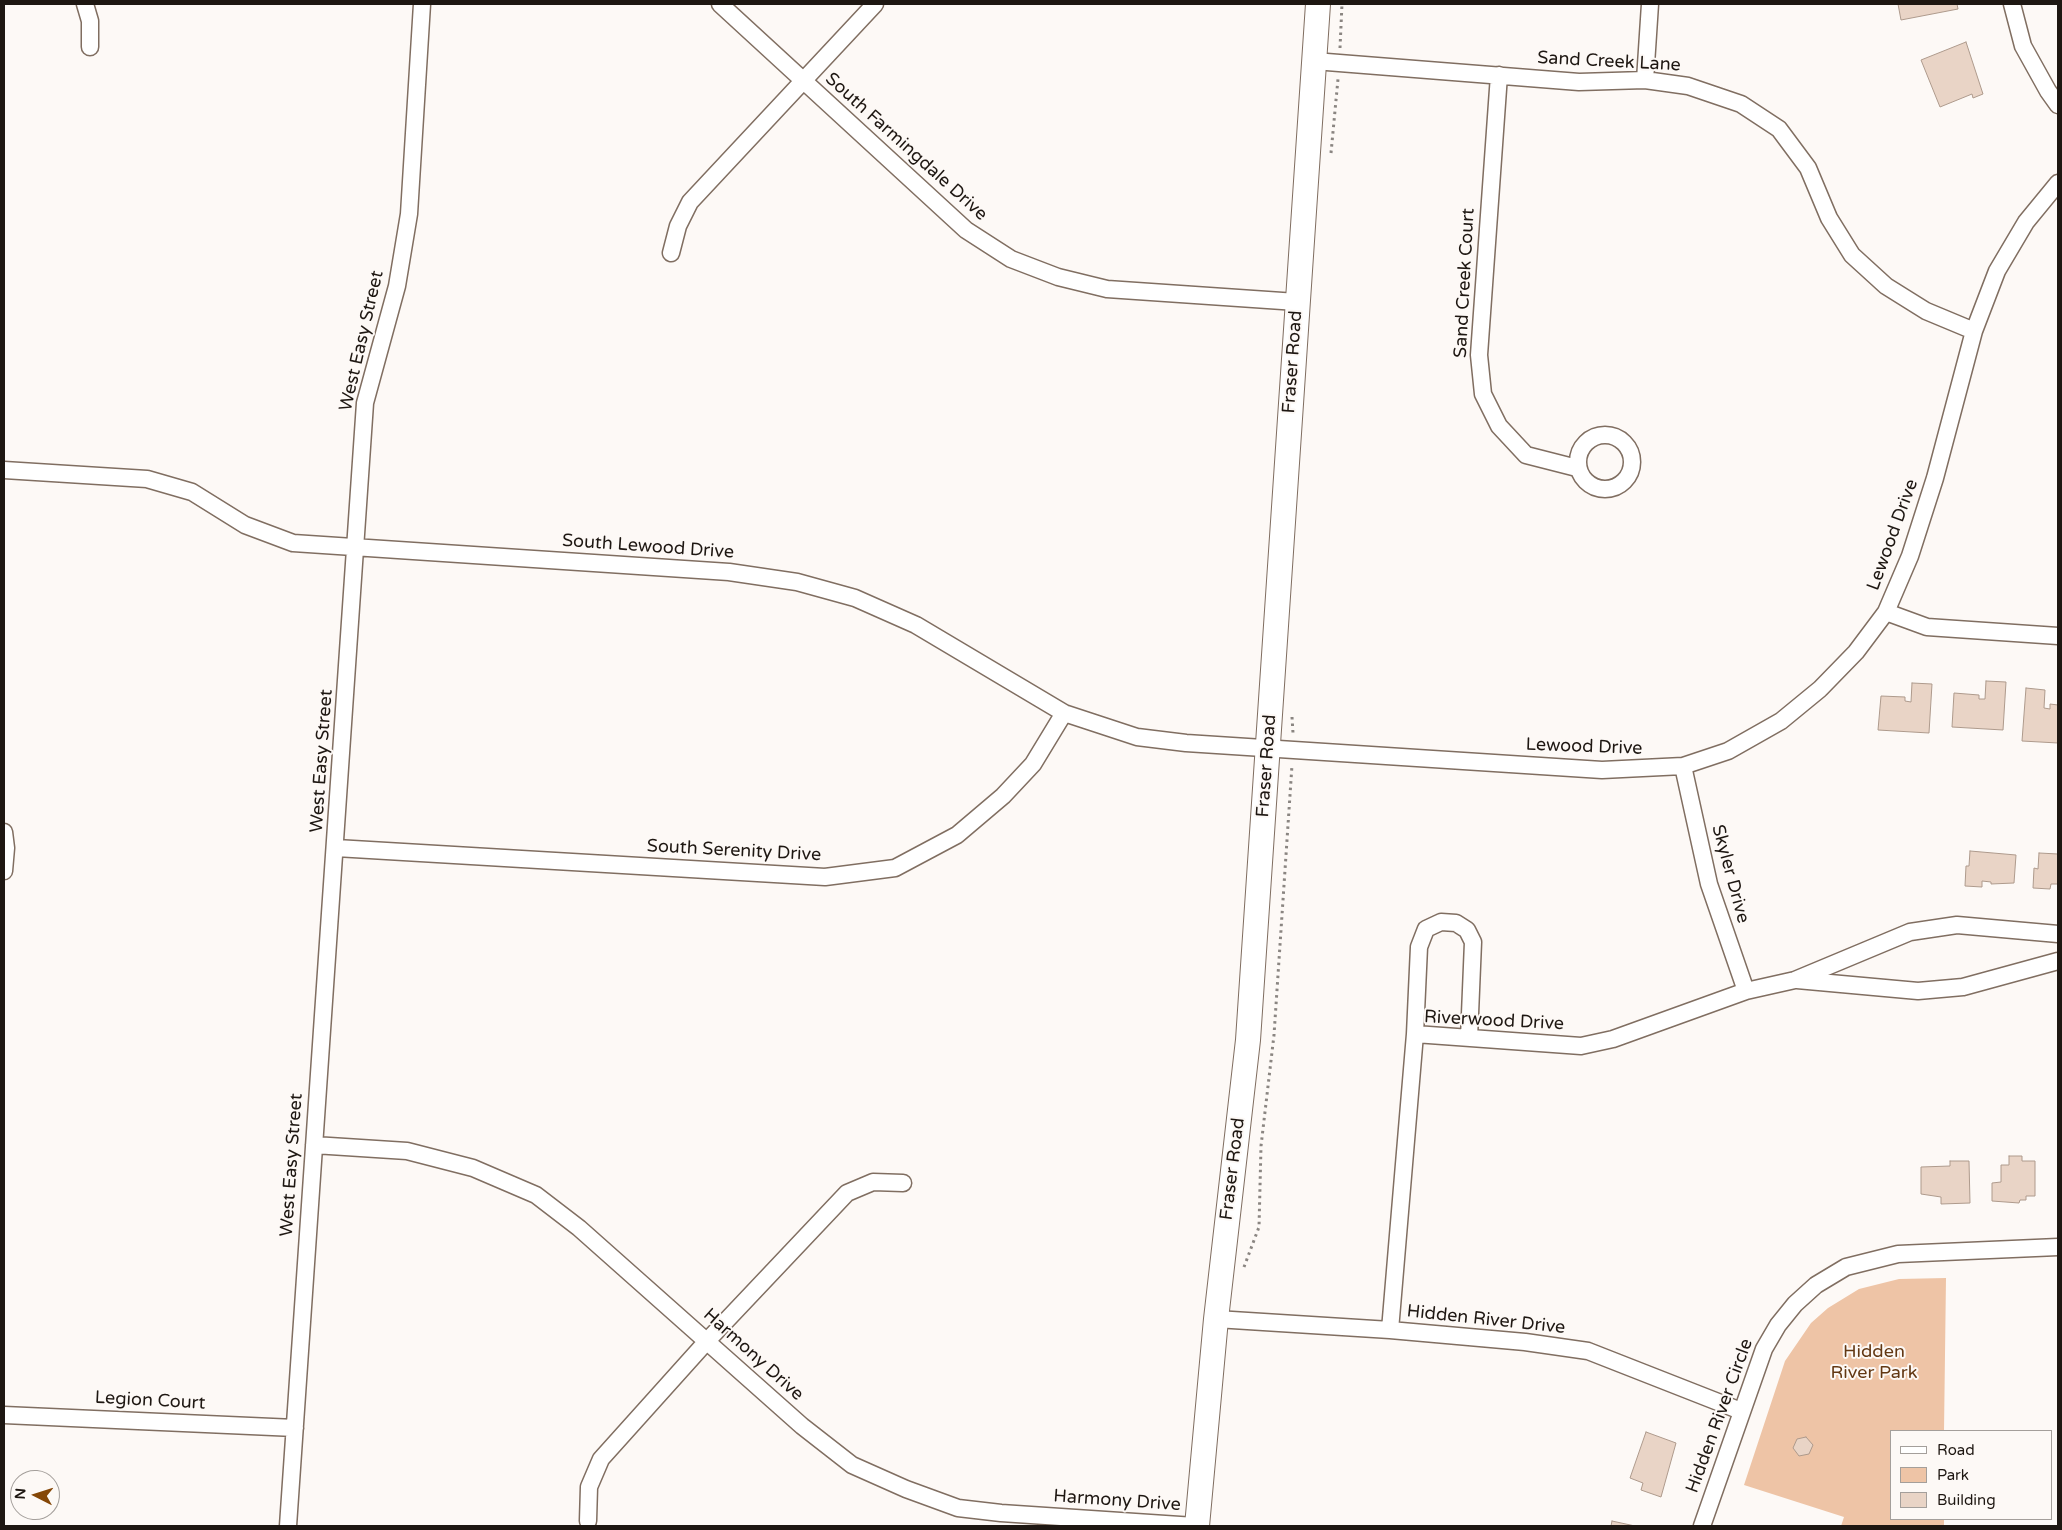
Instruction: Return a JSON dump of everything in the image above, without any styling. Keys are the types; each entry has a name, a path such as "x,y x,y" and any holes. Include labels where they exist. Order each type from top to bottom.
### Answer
{"street":[{"path":"85,4 90,20 90,47"},
{"name":"West Easy Street","path":"288,1526 336,848 365,403 396,286 408,214 422,4"},
{"name":"South Farmingdale Drive","path":"720,4 966,230 1011,259 1058,277 1107,289 1297,302"},
{"path":"671,253 678,226 690,202 875,4"},
{"name":"Fraser Road","path":"1196,1526 1216,1319 1248,1040 1318,4"},
{"path":"1645,80 1650,4"},
{"path":"2012,4 2023,46 2048,92 2058,105"},
{"name":"Sand Creek Lane","path":"1314,62 1580,82 1645,80 1688,86 1741,104 1779,129 1808,168 1829,218 1852,255 1886,286 1926,311 1974,331"},
{"name":"Sand Creek Court","path":"1499,75 1479,355 1483,394 1500,426 1526,455 1577,468"},
{"name":"Lewood Drive","path":"1268,748 1602,770 1683,766 1728,751 1781,720 1820,689 1856,652 1886,612 1916,539 1974,331 1997,271 2026,222 2058,184"},
{"name":"South Lewood Drive","path":"4,470 147,478 192,492 245,526 293,543 356,549 729,572 797,582 855,598 916,625 1064,713 1137,737 1186,743 1268,748"},
{"path":"1886,612 1927,627 2058,636"},
{"name":"South Serenity Drive","path":"336,848 825,877 895,868 957,835 1003,796 1032,764 1064,713"},
{"name":"Skyler Drive","path":"1683,766 1709,884 1746,991"},
{"path":"4,832 6,848 4,871"},
{"path":"1416,1034 1419,947 1426,929 1440,922 1456,923 1467,930 1473,942 1469,1038"},
{"name":"Riverwood Drive","path":"1390,1330 1416,1034 1581,1046 1613,1039 1746,991 1795,980 1910,932 1957,925 2058,934"},
{"name":"Riverwood Drive","path":"1795,980 1918,991 1963,987 2058,961"},
{"name":"Harmony Drive","path":"314,1145 407,1151 473,1168 536,1195 579,1228 802,1426 852,1466 958,1508 1001,1513 1196,1526"},
{"path":"588,1521 589,1487 601,1459 708,1341 847,1193 873,1182 903,1183"},
{"name":"Hidden River Circle","path":"1702,1526 1764,1349 1778,1325 1795,1304 1816,1286 1846,1267 1898,1254 2058,1246"},
{"name":"Hidden River Drive","path":"1216,1319 1390,1330 1525,1342 1588,1351 1742,1411"},
{"name":"Legion Court","path":"4,1414 294,1428"}],"green space":[{"name":"Hidden River Park","path":"1946,1278 1944,1430 1890,1430 1890,1520 1944,1520 1944,1526 1841,1526 1844,1517 1744,1485 1785,1361 1811,1323 1828,1308 1859,1289 1899,1279"}],"building":[{"path":"1898,4 1957,4 1958,9 1901,20"},
{"path":"1966,42 1983,94 1973,98 1972,94 1940,107 1921,60"},
{"path":"1986,681 2006,682 2003,730 1952,727 1954,693 1979,695 1979,699 1985,699"},
{"path":"1912,683 1932,684 1929,733 1878,730 1881,696 1905,697 1905,701 1911,702"},
{"path":"2026,688 2045,690 2044,708 2050,709 2050,704 2058,705 2058,743 2022,741"},
{"path":"1970,851 2016,855 2014,883 1991,884 1991,882 1982,881 1982,887 1965,886 1966,866 1969,866"},
{"path":"2039,853 2058,854 2058,884 2051,884 2050,889 2033,888 2034,868 2038,869"},
{"path":"2009,1156 2022,1156 2022,1161 2035,1161 2035,1196 2026,1196 2026,1200 2020,1200 2019,1203 1992,1201 1992,1183 2001,1182 2001,1165 2009,1165"},
{"path":"1950,1161 1969,1161 1970,1203 1941,1204 1941,1197 1921,1194 1921,1167 1950,1166"},
{"path":"1646,1432 1676,1443 1661,1497 1641,1490 1643,1483 1630,1478"},
{"path":"1806,1437 1813,1445 1809,1454 1799,1456 1793,1448 1797,1439"},
{"path":"1612,1521 1635,1526 1611,1526"}]}
